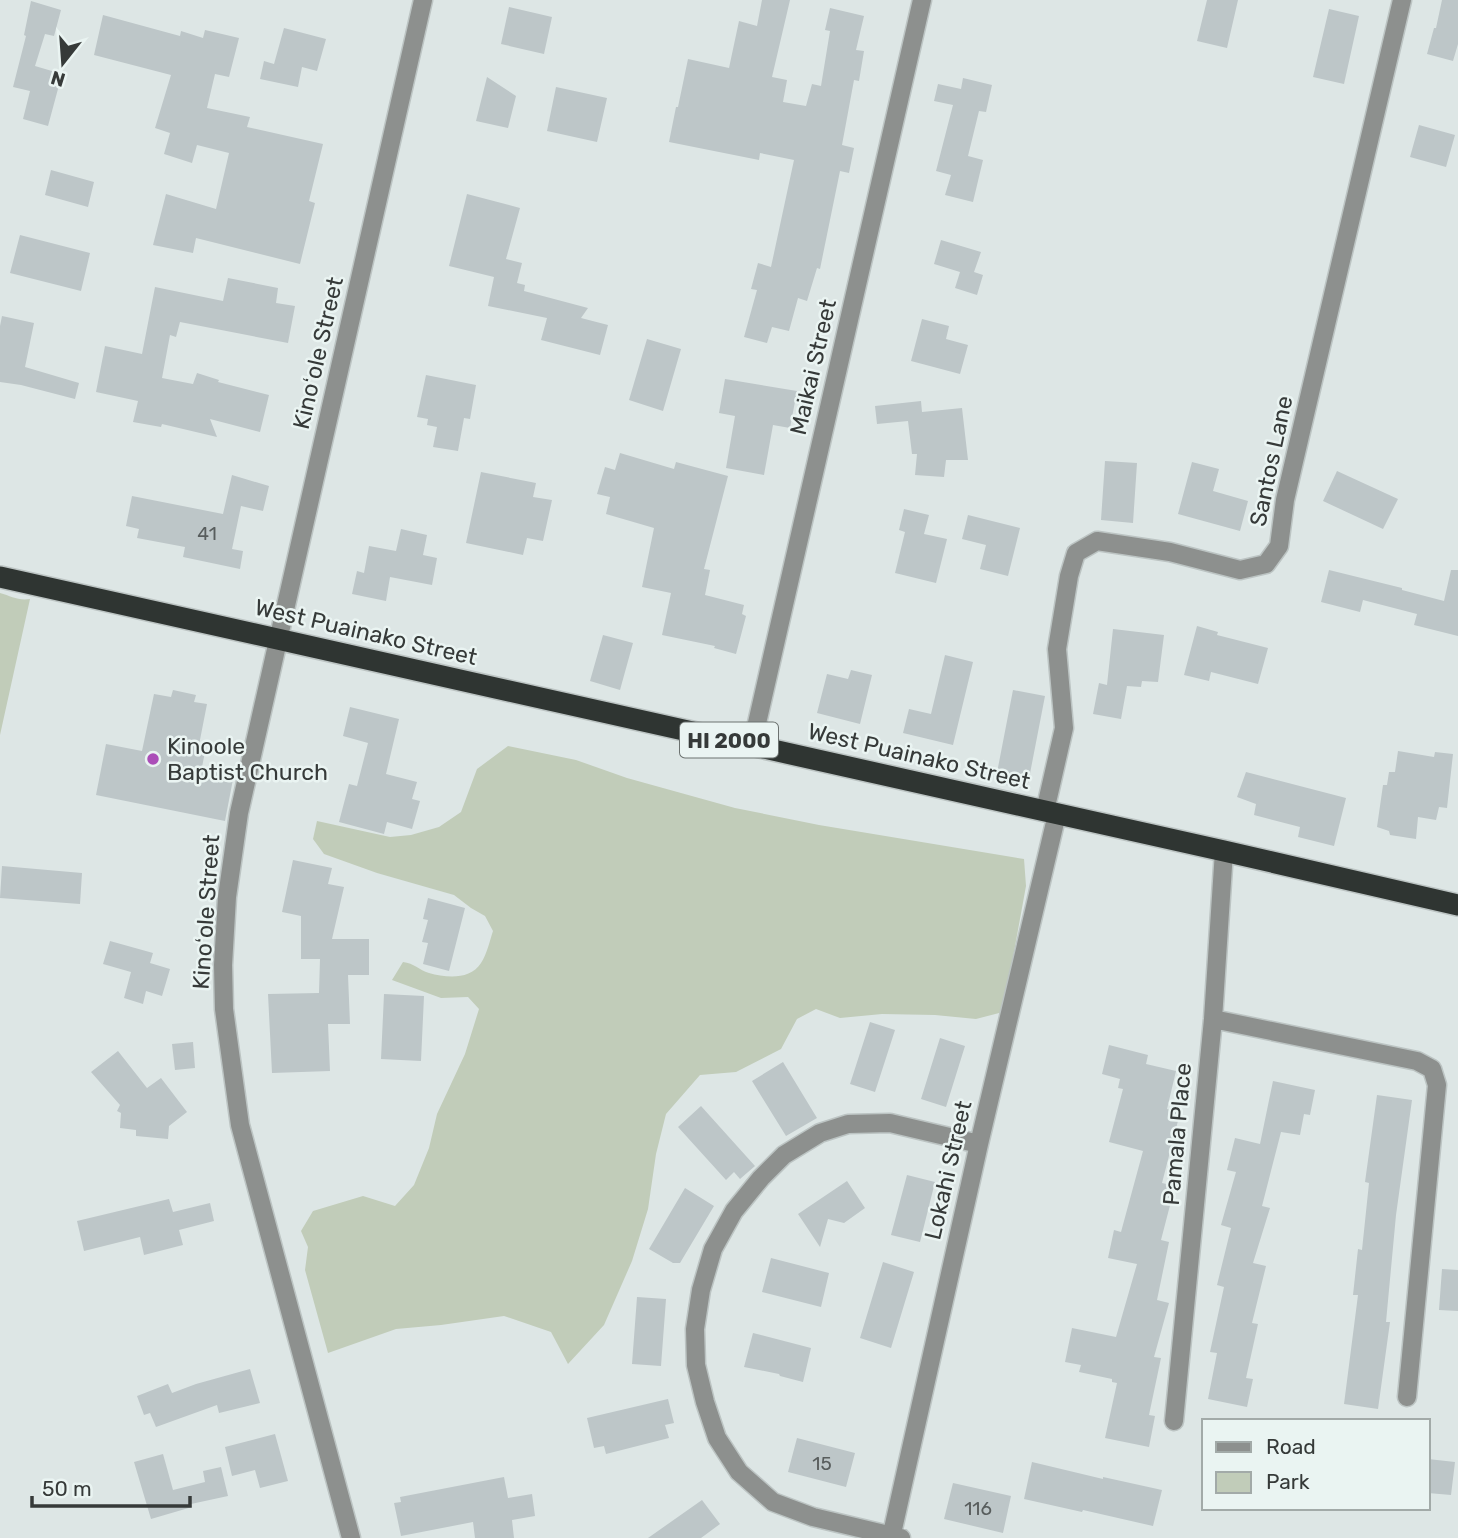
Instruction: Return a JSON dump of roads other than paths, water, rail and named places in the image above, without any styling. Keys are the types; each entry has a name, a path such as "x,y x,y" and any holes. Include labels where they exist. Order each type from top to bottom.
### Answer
{"highway":[{"name":"West Puainako Street","path":"0,577 1458,905"}],"street":[{"name":"Kinoʻole Street","path":"351,1538 240,1125 224,1009 223,965 227,897 239,813 423,0"},
{"name":"Maikai Street","path":"752,746 922,0"},
{"name":"Santos Lane","path":"1051,813 1064,727 1057,649 1069,576 1076,553 1097,541 1170,552 1240,570 1266,564 1279,546 1286,500 1402,0"},
{"name":"Lokahi Street","path":"894,1537 1051,813"},
{"name":"Pamala Place","path":"1174,1421 1213,1019 1224,851"},
{"path":"1213,1019 1417,1061 1432,1069 1437,1085 1407,1397"},
{"path":"894,1537 813,1517 773,1502 739,1472 717,1438 696,1365 695,1329 701,1290 712,1249 734,1211 784,1155 820,1133 848,1124 890,1123 979,1144"}],"place":[{"name":"Kinoole Baptist Church","path":"153,759"}]}
